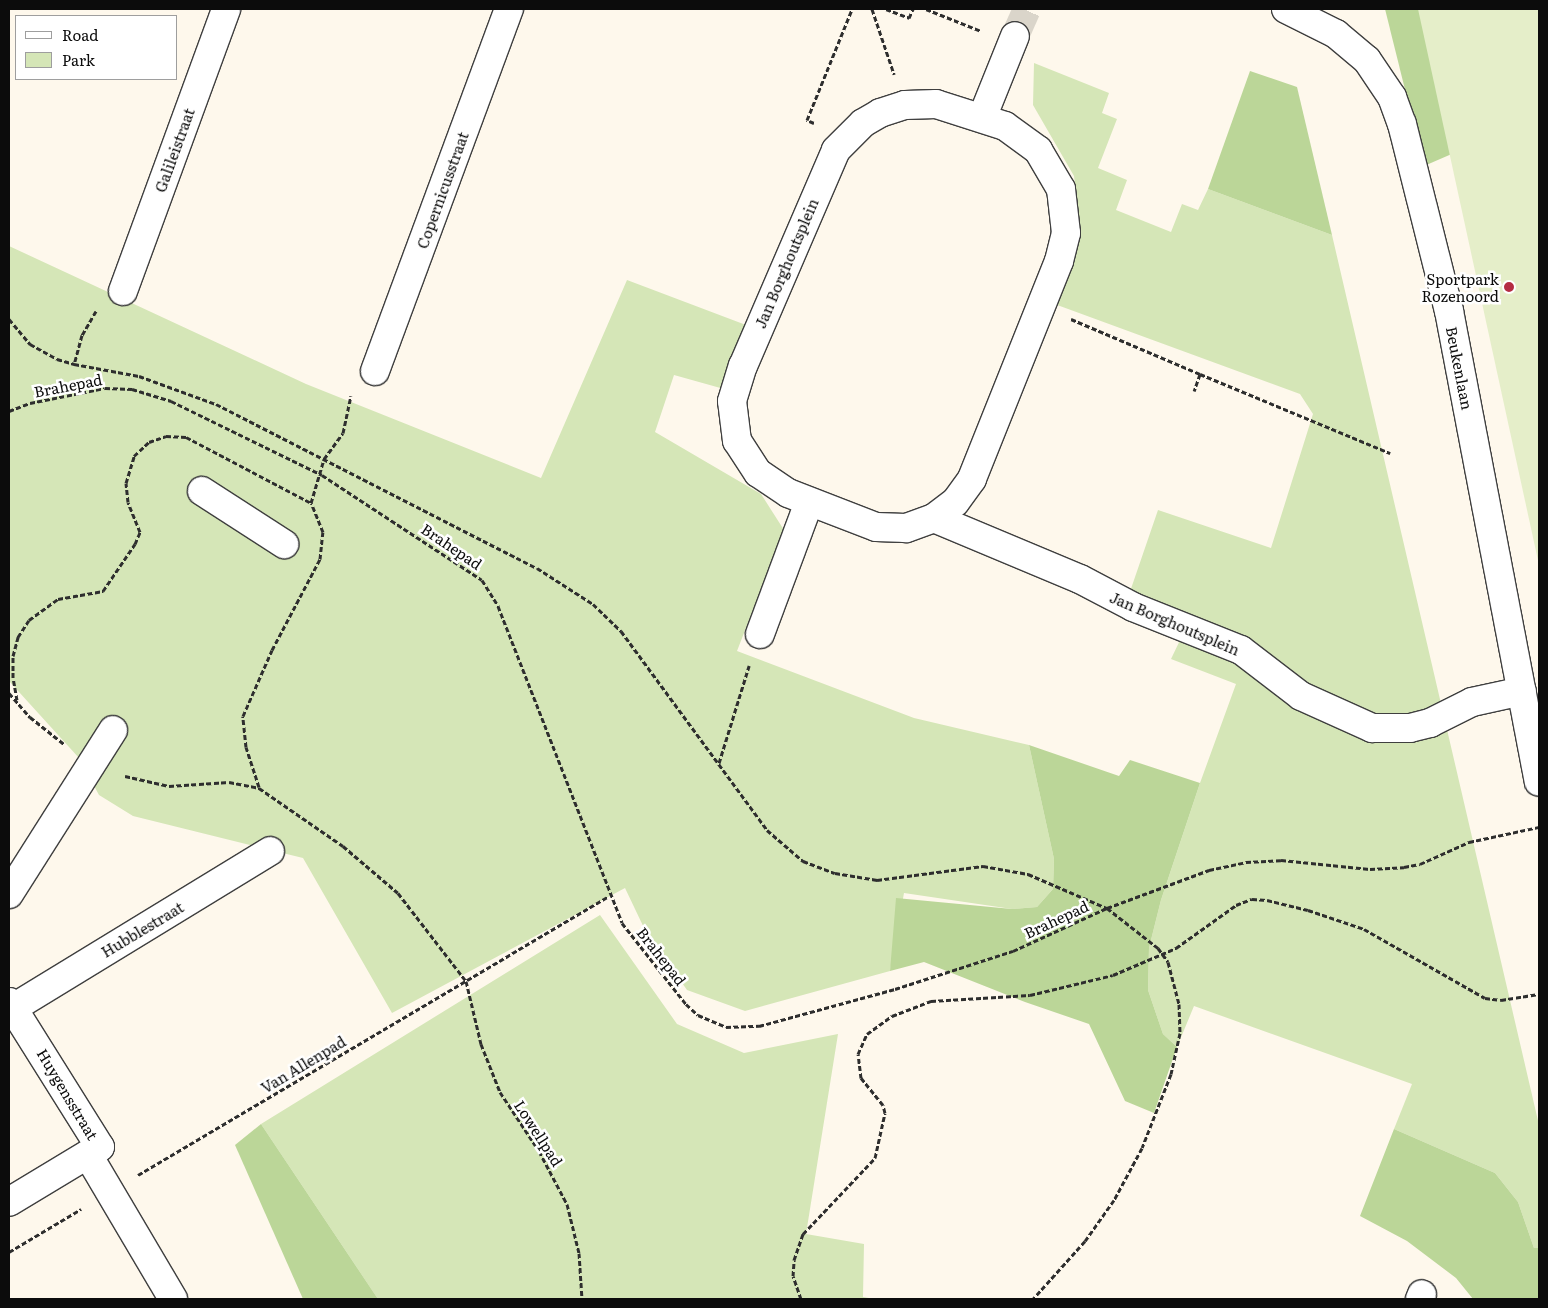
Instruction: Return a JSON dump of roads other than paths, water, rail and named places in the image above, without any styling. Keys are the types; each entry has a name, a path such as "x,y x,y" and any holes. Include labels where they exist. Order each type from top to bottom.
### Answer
{"street":[{"name":"Galileistraat","path":"123,291 226,9"},
{"name":"Copernicusstraat","path":"375,371 509,9"},
{"name":"Beukenlaan","path":"1286,9 1336,34 1367,60 1392,97 1402,124 1449,311 1539,781"},
{"path":"982,118 1014,40"},
{"name":"Jan Borghoutsplein","path":"905,105 950,106 982,118 1013,130 1032,144 1046,161 1061,189 1065,205 1064,246 972,479 955,502 934,518 906,528 876,528 809,502 773,485 746,458 737,440 732,401 743,366 826,167 847,136 880,113 905,105"},
{"path":"202,491 284,544"},
{"path":"760,634 809,502"},
{"name":"Jan Borghoutsplein","path":"934,518 1080,579 1133,608 1241,650 1301,696 1372,728 1410,728 1430,723 1472,702 1522,691"},
{"path":"9,894 113,730"},
{"name":"Hubblestraat","path":"11,1005 270,851"},
{"name":"Huygensstraat","path":"9,1202 100,1147 11,1005"},
{"path":"88,1155 173,1299"}],"tunnel":[{"path":"1015,36 1027,9"}],"place":[{"name":"Sportpark Rozenoord","path":"1509,287"}]}
